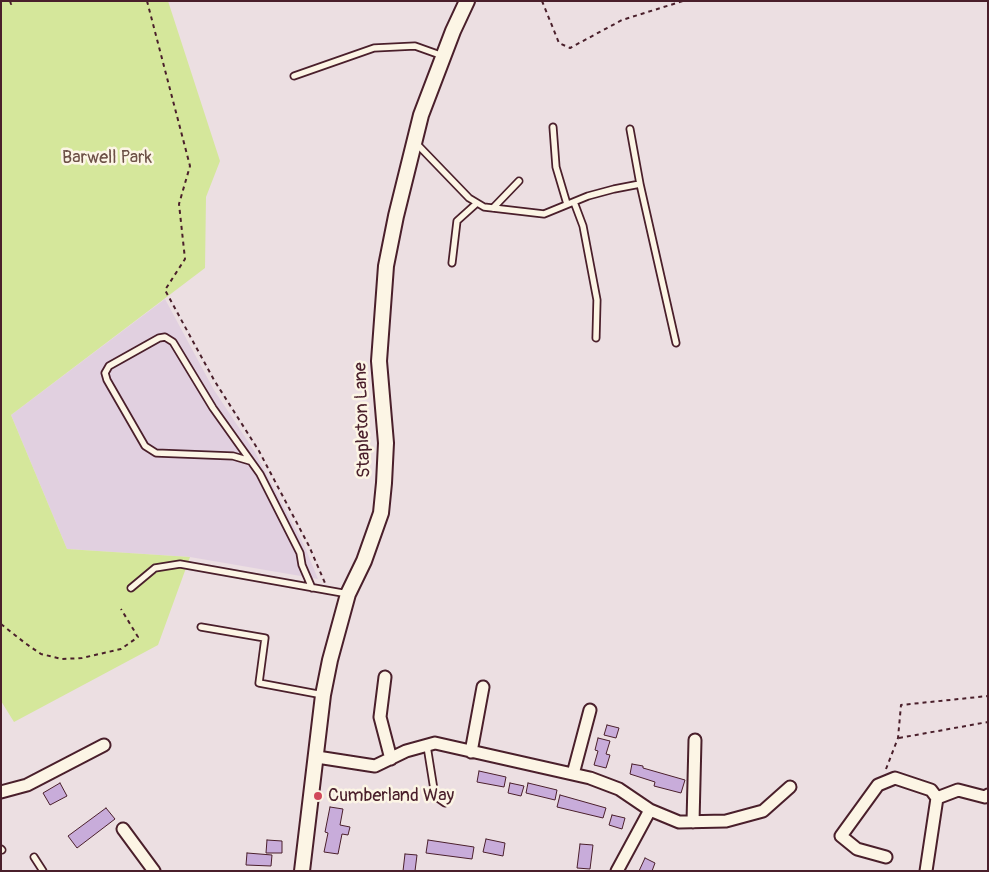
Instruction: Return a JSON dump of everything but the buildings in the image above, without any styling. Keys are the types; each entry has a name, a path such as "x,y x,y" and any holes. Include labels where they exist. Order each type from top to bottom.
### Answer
{"street":[{"name":"Stapleton Lane","path":"302,871 323,695 330,660 348,594 364,561 381,513 386,443 379,361 386,266 396,216 421,115 443,56 467,1"},
{"path":"385,677 380,717 391,759"},
{"path":"471,752 483,687"},
{"path":"573,774 590,710"},
{"path":"693,822 695,740"},
{"path":"317,757 375,766 406,752 435,744 590,778 619,789 650,810 679,822 726,821 763,811 790,787"},
{"path":"1,792 27,785 104,745"},
{"path":"886,857 857,849 841,836 878,784 895,778 930,790 937,798 926,871"},
{"path":"937,798 958,790 985,797 988,796"},
{"path":"617,871 650,810"},
{"path":"123,829 154,871"}],"lane":[{"path":"294,76 374,48 415,46 443,56"},
{"path":"553,127 556,167 568,204"},
{"path":"630,128 640,184 676,344"},
{"path":"415,142 469,198 484,207 544,214 614,189 640,184"},
{"path":"493,208 519,181"},
{"path":"574,202 583,226 597,300 596,338"},
{"path":"452,263 457,221 477,203"},
{"path":"250,461 233,456 156,453 145,446 107,380 106,373 109,366 160,338 165,337 173,342 213,408 260,474 300,553 302,565 312,588"},
{"path":"131,588 155,568 180,564 348,594"},
{"path":"201,627 264,638 259,683 323,695"},
{"path":"427,746 435,796 445,803"},
{"path":"34,857 43,871"}],"path":[{"path":"10,1 11,4 15,1"},
{"path":"147,1 190,166 179,204 184,259 165,290 214,380 258,451 309,546 328,591"},
{"path":"542,1 560,43 570,48 622,20 683,1"},
{"path":"1,624 41,654 62,659 82,658 121,649 138,637 121,610"},
{"path":"878,784 898,738 901,706 988,696"},
{"path":"898,738 988,722"}],"shaded area":[{"path":"165,299 214,390 255,452 305,547 318,579 190,557 67,549 11,415"}],"green space":[{"name":"Barwell Park","path":"1,1 168,1 220,161 206,197 205,268 11,415 67,549 190,557 158,645 14,722 1,701"}],"place":[{"name":"Cumberland Way","path":"318,796"}]}
